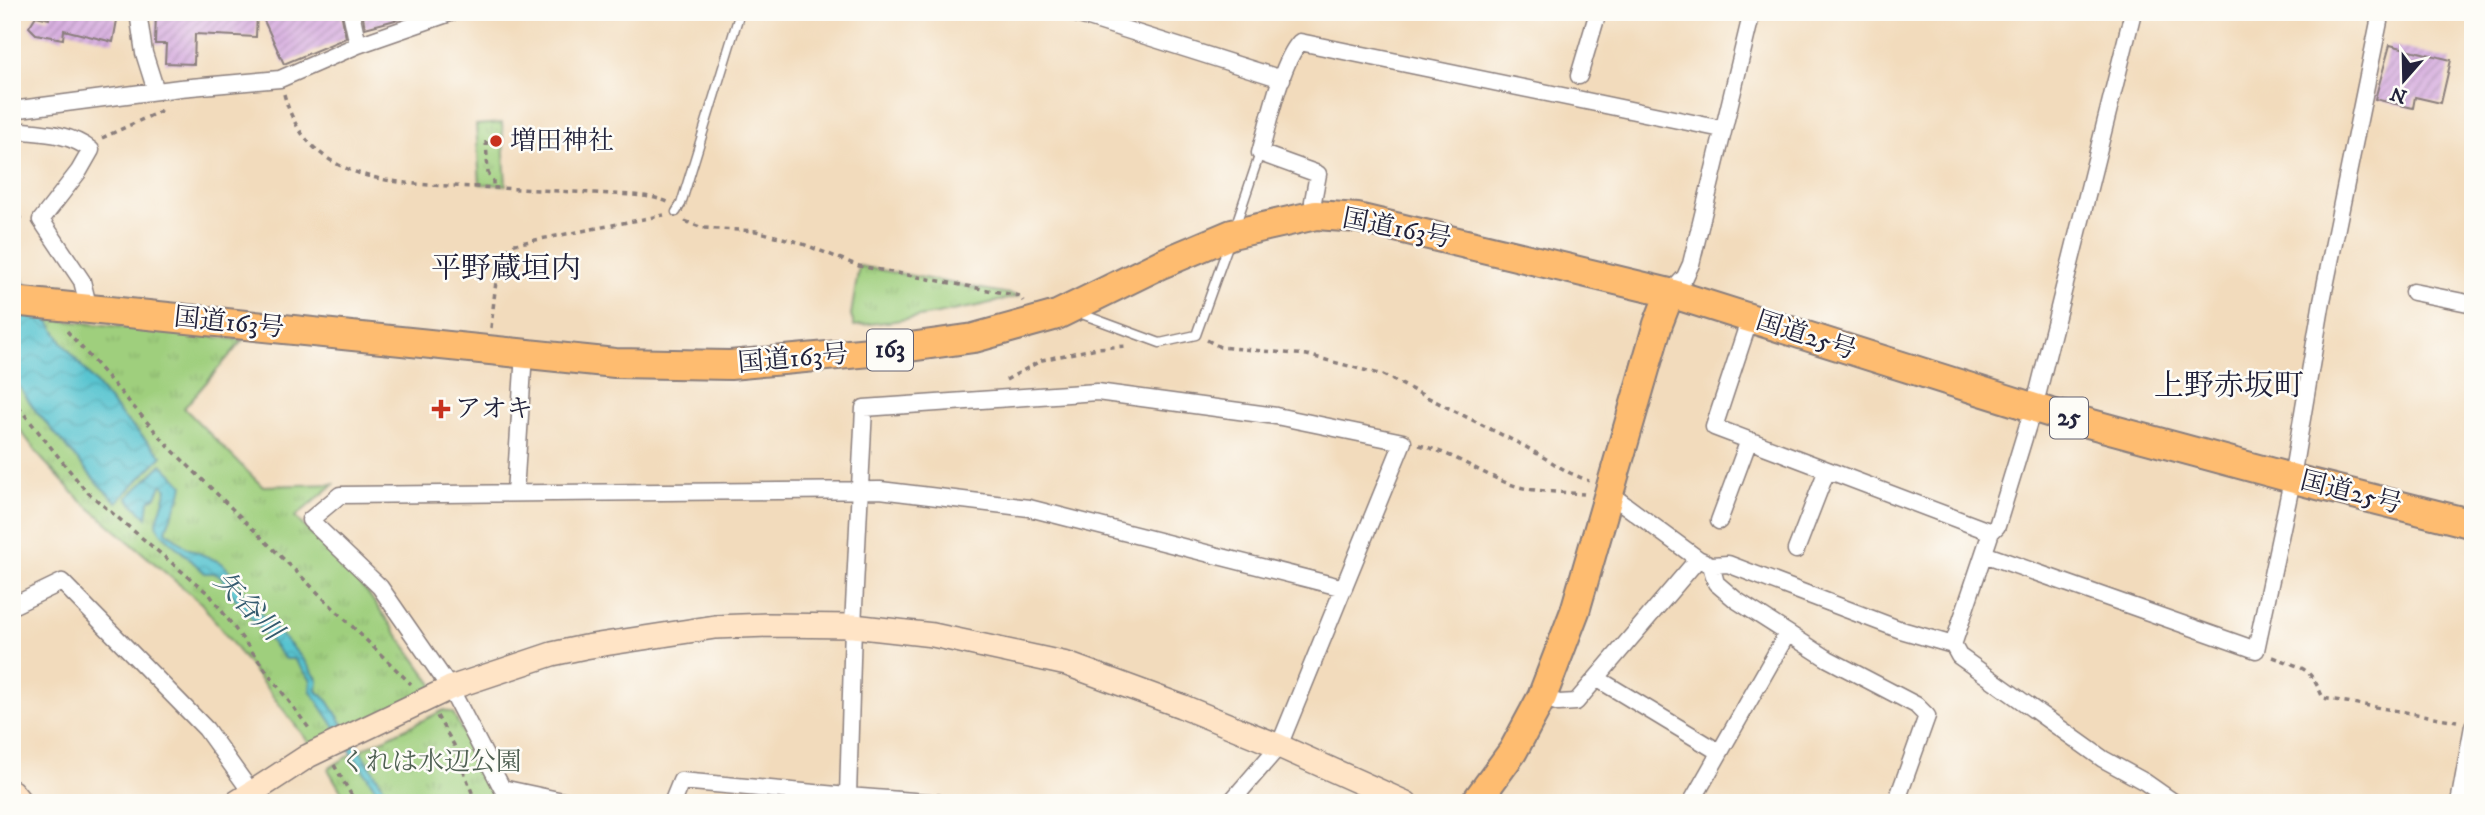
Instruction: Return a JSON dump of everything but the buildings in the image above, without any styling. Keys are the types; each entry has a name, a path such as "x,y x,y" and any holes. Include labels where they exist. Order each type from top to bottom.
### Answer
{"highway":[{"name":"国道163号","path":"12,301 615,363 730,365 881,351 974,338 1057,315 1232,233 1316,215 1358,218 1405,228 1670,293"},
{"name":"国道25号","path":"1670,293 2034,408 2473,524"},
{"path":"1475,803 1513,751 1542,697 1575,611 1598,491 1670,293"}],"street":[{"path":"138,12 144,54 156,91"},
{"path":"351,12 358,45"},
{"path":"12,110 180,88 280,79 358,45 453,12"},
{"path":"1070,12 1282,79"},
{"path":"1579,76 1598,12"},
{"path":"1670,293 1685,277 1692,264 1752,12"},
{"path":"1953,645 1991,532 1997,526 2034,408 2133,12"},
{"path":"1984,554 2256,650 2291,478 2322,301 2381,12"},
{"path":"1316,215 1313,201 1318,174 1260,153 1282,79 1293,49 1300,43 1722,129"},
{"path":"12,130 54,134 80,141 91,150 79,171 41,220 82,281 76,307"},
{"path":"2413,292 2473,304"},
{"path":"1750,318 1714,427 1991,532"},
{"path":"515,493 524,353"},
{"path":"848,796 864,408 1097,392 1276,416 1403,442 1279,746 1230,803"},
{"path":"1719,521 1749,440"},
{"path":"1796,550 1827,470"},
{"path":"572,803 502,788 434,696 380,587 310,520 340,495 880,490 1029,508 1344,588"},
{"path":"1598,491 1704,562 1716,583 1736,600 1828,659 1916,705 1927,716 1896,803"},
{"path":"1704,562 1728,565 1901,630 1953,645 1959,656 2103,759 2145,782 2175,803"},
{"path":"1542,697 1559,703 1576,702 1704,562"},
{"path":"12,606 62,582 206,729 243,798 326,747 434,696 552,654 715,627 768,625 853,626 933,635 1067,664 1170,701 1406,803"},
{"path":"1691,803 1787,634"},
{"path":"1598,679 1719,752"},
{"path":"2459,803 2466,724"},
{"path":"671,803 681,781 939,803"},
{"path":"12,792 21,803"}],"lane":[{"path":"677,212 740,12"},
{"path":"1069,310 1160,343 1196,335 1260,153"}],"path":[{"path":"280,79 286,104 306,141 322,155 365,176 390,181 658,198 669,202 687,223 702,228 756,231 798,242 859,266 1020,296 1023,301"},
{"path":"91,150 102,138 176,103 180,88"},
{"path":"486,141 488,173 493,181 493,188"},
{"path":"491,328 498,262 505,251 515,244 677,212"},
{"path":"76,307 64,328 169,447 434,696 476,803"},
{"path":"1196,335 1220,347 1307,355 1383,375 1526,447 1598,491"},
{"path":"993,399 994,386 1042,360 1097,348 1160,343"},
{"path":"12,399 86,491 210,595 326,747 356,803"},
{"path":"1403,442 1438,449 1479,471 1520,487 1598,491"},
{"path":"2256,650 2306,669 2313,675 2323,698 2466,724"}],"green space":[{"path":"502,123 506,185 480,184 476,125"},
{"path":"859,266 1020,296 937,314 854,326 851,315"},
{"path":"12,315 243,340 184,408 262,486 334,484 295,517 367,592 434,686 313,748 201,603 79,499 42,459 12,419"},
{"name":"くれは水辺公園","path":"444,710 453,713 495,797 523,803 348,803 328,769 348,756"}],"water":[{"path":"12,263 62,342 122,416 162,456 117,502 99,485 35,410 12,376"},
{"name":"矢谷川","path":"162,464 183,485 166,531 187,548 222,563 236,578 249,604 264,616 318,680 317,691 328,701 394,803 385,803 310,690 311,680 294,659 285,659 229,591 222,577 205,573 162,534 156,525 167,489 162,484 156,496 149,501 147,518 127,498"}],"waterway":[{"path":"490,801 496,803"}],"place":[{"name":"増田神社","path":"496,141"},
{"name":"アオキ","path":"441,409"}],"district":[{"name":"平野蔵垣内","path":"506,269"},
{"name":"上野赤坂町","path":"2229,386"}]}
